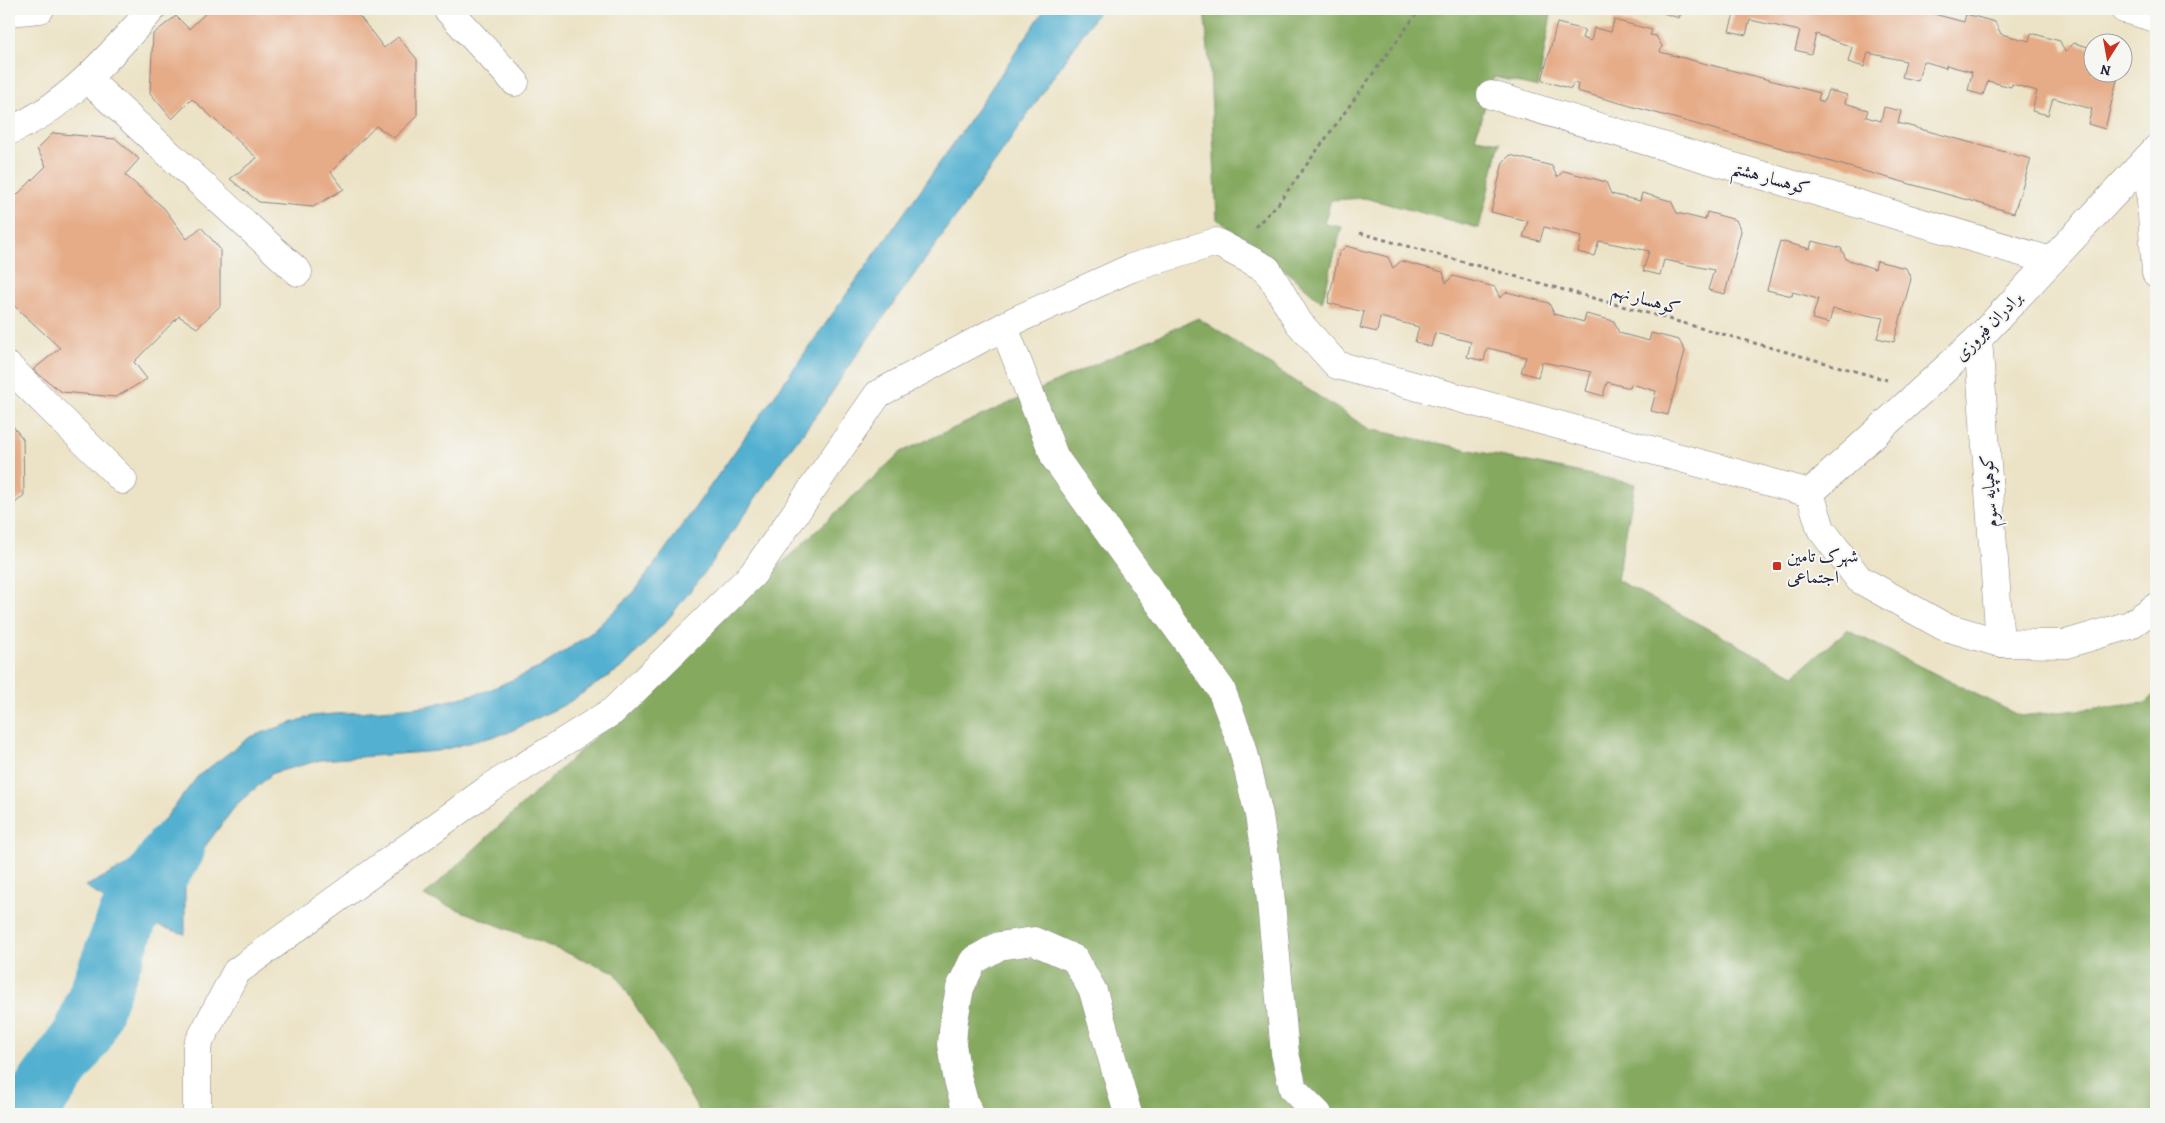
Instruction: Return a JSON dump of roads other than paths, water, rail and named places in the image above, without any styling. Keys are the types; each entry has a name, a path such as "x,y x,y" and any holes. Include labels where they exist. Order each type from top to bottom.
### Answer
{"street":[{"path":"9,12 40,9"},
{"path":"9,131 34,120 98,70 152,9"},
{"path":"448,9 515,82"},
{"path":"2124,9 2156,18"},
{"path":"87,78 298,272"},
{"name":"کوهسار هشتم","path":"1491,95 2051,260"},
{"path":"2152,154 2156,273"},
{"name":"برادران فیروزی","path":"1810,493 1924,391 1978,339 2152,154"},
{"path":"197,1114 197,1046 236,972 491,786 613,711 753,574 878,394 1004,327 1131,268 1216,242 1266,269 1299,323 1337,365 1810,493 1821,529 1860,579 1943,626 2000,643 2066,644 2130,625 2156,607"},
{"path":"1004,327 1055,458 1222,690 1242,745 1259,815 1287,1062 1293,1089 1318,1114"},
{"name":"کوهپایه سوم","path":"1978,339 2000,643"},
{"path":"9,367 123,480"},
{"path":"970,1114 964,1102 957,1076 952,1044 960,988 973,961 999,946 1034,941 1075,959 1093,991 1128,1114"}],"water":[{"path":"1045,9 1100,9 1000,155 853,360 819,412 780,462 709,567 669,618 624,666 566,704 507,733 438,751 321,760 273,773 237,804 185,873 185,934 128,917 86,886 145,856 156,830 198,776 250,737 312,716 427,706 487,691 541,667 591,633 635,591 963,130"}],"waterway":[{"path":"26,1114 83,1035 128,917 175,849"}],"place":[{"name":"شهرک تامین اجتماعی","path":"1777,566"}]}
